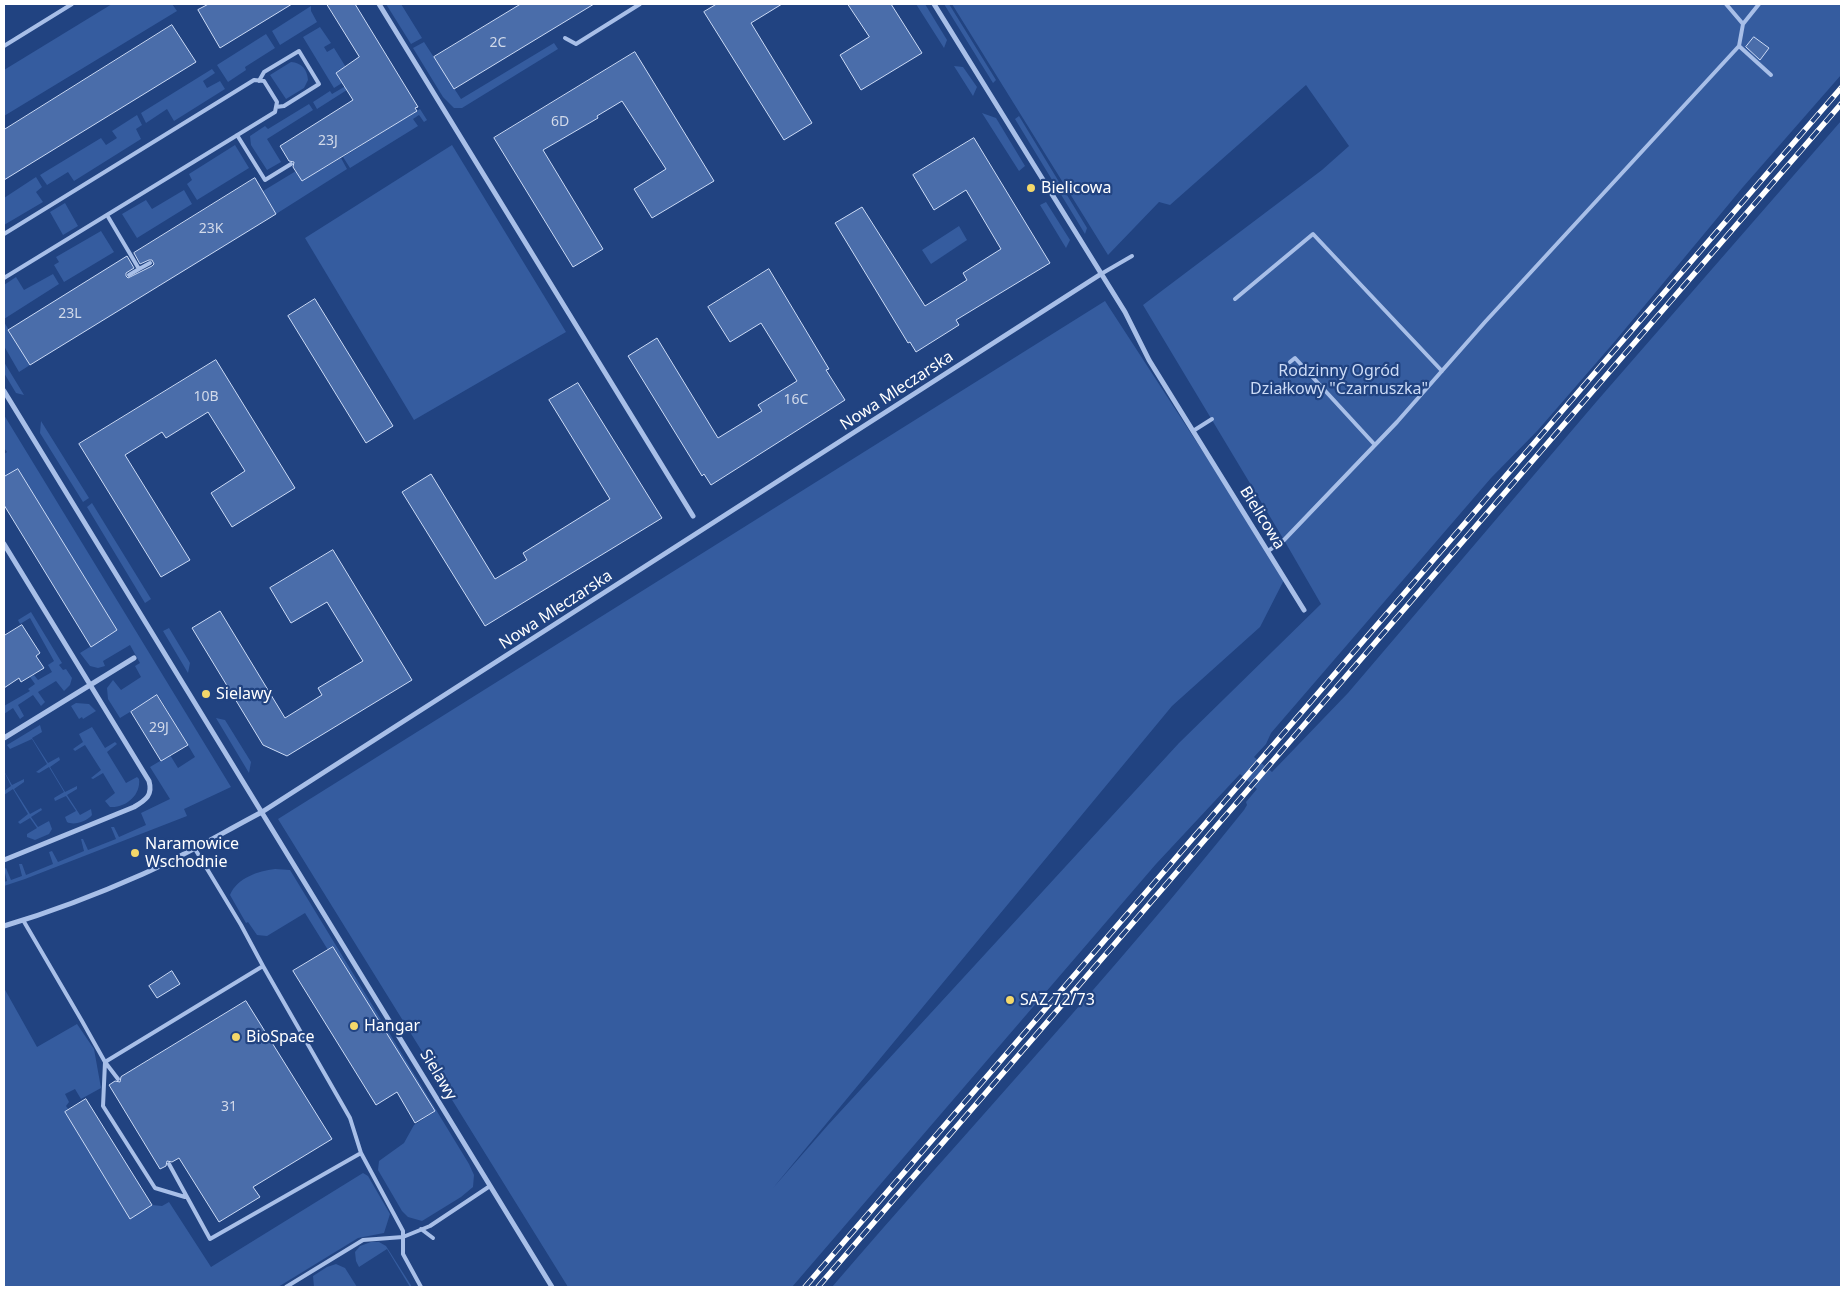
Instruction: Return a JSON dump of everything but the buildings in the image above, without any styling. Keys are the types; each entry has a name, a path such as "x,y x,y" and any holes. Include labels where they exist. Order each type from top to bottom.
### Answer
{"street":[{"path":"378,4 693,516"},
{"name":"Bielicowa","path":"934,4 1125,312 1149,360 1304,610"},
{"name":"Nowa Mleczarska","path":"4,926 73,903 144,874 262,812 1101,274"},
{"name":"Sielawy","path":"4,391 552,1287"},
{"path":"4,544 90,684 151,789 150,795 141,803 4,860"},
{"path":"4,738 134,658"}],"lane":[{"path":"4,46 72,4"},
{"path":"565,38 576,44 640,4"},
{"path":"1726,4 1743,24"},
{"path":"1268,551 1284,540 1375,445 1740,46 1743,24 1760,4"},
{"path":"1740,46 1771,75"},
{"path":"259,80 264,72 299,51 319,84 284,106 276,107"},
{"path":"4,234 254,80 264,81 277,102 275,112 4,278"},
{"path":"237,135 264,180 291,164"},
{"path":"107,215 139,269"},
{"path":"1235,299 1313,234 1442,371"},
{"path":"1101,274 1132,256"},
{"path":"129,275 150,262"},
{"path":"1290,362 1295,358 1375,445"},
{"path":"1194,431 1212,419"},
{"path":"194,849 242,925 263,966 350,1118 361,1153 403,1231 403,1254 420,1287"},
{"path":"23,920 86,1026 105,1062 118,1079"},
{"path":"105,1062 263,966"},
{"path":"105,1062 103,1106 155,1188 186,1198"},
{"path":"169,1164 210,1239 361,1153"},
{"path":"286,1287 363,1240 403,1237 430,1226 490,1186"},
{"path":"421,1229 433,1238"}],"green space":[{"path":"112,4 172,4 177,11 4,116 4,70"},
{"path":"386,4 401,4 422,38 411,44"},
{"path":"916,4 925,4 947,40 944,48"},
{"path":"944,4 949,4 996,80 993,83"},
{"name":"Rodzinny Ogród Działkowy \"Czarnuszka\"","path":"952,4 1841,4 1841,75 1743,187 1616,340 1538,430 1491,478 1271,733 1266,744 1254,757 1272,772 1348,693 1597,401 1841,121 1841,1287 832,1287 1092,992 1244,810 1247,805 1246,802 1257,789 1240,774 1156,864 792,1287 568,1287 278,819 1105,301 1285,578 1260,627 1172,706 773,1188 828,1125 1179,743 1321,604 1143,305 1322,170 1349,146 1306,85 1170,205 1159,202 1108,255"},
{"path":"311,6 311,11 317,22 280,45 272,31"},
{"path":"320,27 331,43 324,47 327,52 334,48 352,77 343,68 336,73 342,83 334,88 303,37"},
{"path":"266,34 275,48 245,67 246,70 228,82 217,65"},
{"path":"424,42 461,99 554,43 558,49 462,108 454,108 443,97 413,48"},
{"path":"291,62 303,67 308,80 304,88 286,99 270,75"},
{"path":"954,66 963,67 977,87 973,96"},
{"path":"212,69 215,73 203,81 207,88 220,81 225,89 174,121 167,109 146,123 141,113"},
{"path":"356,80 361,81 317,109 313,102 330,91 332,94"},
{"path":"309,104 313,110 267,139 281,162 267,170 251,145 250,136 265,126 268,129"},
{"path":"420,109 427,120 424,122 419,115 413,119 418,126 350,168 343,157"},
{"path":"982,113 996,118 1025,166 1019,171"},
{"path":"137,115 142,125 136,129 141,139 74,181 68,172 47,185 40,175 101,138 106,145 117,138 112,131"},
{"path":"1019,116 1087,228 1085,234 1015,119"},
{"path":"235,145 249,168 197,200 187,184 192,180 189,174"},
{"path":"452,145 566,332 414,420 305,238"},
{"path":"341,158 347,169 276,214 263,191 296,171 302,181"},
{"path":"36,177 42,187 36,192 43,202 4,225 4,198"},
{"path":"184,190 192,204 137,238 122,214 146,200 152,209"},
{"path":"1046,202 1070,240 1066,248 1040,205"},
{"path":"65,203 78,226 63,235 50,212"},
{"path":"959,226 967,240 931,264 922,250"},
{"path":"101,231 114,252 64,282 54,265 59,262 56,257"},
{"path":"53,274 59,284 4,319 4,285 16,277 24,290"},
{"path":"4,322 30,365 19,372 4,346"},
{"path":"4,362 24,395 16,393 4,373"},
{"path":"4,415 231,787 184,809 187,816 4,886 4,882 7,881 4,869 6,868 11,880 22,876 19,864 22,864 26,875 53,864 49,852 52,851 58,862 84,851 81,839 83,839 88,850 116,839 111,827 114,827 119,837 146,825 141,813 170,799 150,767 170,755 178,768 195,757 158,695 120,718 108,699 107,688 113,680 121,690 141,677 135,666 140,663 130,645 103,661 105,666 98,668 90,666 80,653 117,630 18,469 4,477 4,454 7,452 4,448"},
{"path":"41,421 89,498 83,502 40,433"},
{"path":"92,503 151,599 145,603 87,507"},
{"path":"31,612 62,663 59,665 63,670 66,669 72,678 70,685 64,691 56,681 38,692 45,702 41,706 33,695 18,705 24,716 20,719 13,708 4,714 4,706 30,691 28,689 35,684 30,677 34,675 38,680 52,672 48,665 54,661 30,618 20,624 18,620"},
{"path":"169,628 190,663 188,673 163,631"},
{"path":"76,703 89,704 96,711 83,719 82,717 79,719 71,706"},
{"path":"216,718 225,720 251,762 249,773"},
{"path":"40,725 42,732 32,738 48,763 59,757 60,760 50,767 65,792 77,786 77,789 67,795 80,815 91,809 92,815 84,821 77,823 67,822 65,817 76,811 66,796 55,801 54,798 64,792 49,767 39,773 36,772 47,764 32,739 10,749 7,745"},
{"path":"92,727 105,748 115,742 117,744 107,752 126,783 137,777 139,779 138,790 127,803 110,807 105,801 115,793 103,773 93,779 91,778 101,770 85,745 75,751 73,749 83,742 79,734"},
{"path":"4,771 12,785 24,779 24,782 14,789 30,814 41,808 42,810 31,817 38,827 49,821 52,829 49,834 35,840 27,837 27,834 37,828 30,818 20,824 18,822 28,814 13,789 4,795 4,791 11,786"},
{"path":"275,869 290,870 474,1175 473,1187 461,1197 422,1221 408,1217 402,1211 378,1170 379,1161 404,1143 414,1125 434,1112 332,948 328,950 305,913 267,936 257,935 248,922 246,923 230,895 233,889 249,876"},
{"path":"4,988 37,1047 77,1024 94,1049 101,1088 81,1099 75,1089 65,1094 69,1102 66,1106 69,1110 65,1112 130,1219 152,1205 162,1206 169,1202 211,1267 363,1173 368,1176 390,1214 384,1233 358,1238 278,1287 4,1287"},
{"path":"371,1242 379,1242 386,1246 412,1287 410,1287 387,1249 359,1267 355,1252 360,1246"},
{"path":"336,1264 345,1268 357,1287 314,1287 313,1276 327,1267"}],"railway":[{"path":"805,1287 1841,88"},
{"path":"818,1287 1841,104"}],"place":[{"name":"Bielicowa","path":"1031,188"},
{"name":"Sielawy","path":"206,694"},
{"name":"Naramowice Wschodnie","path":"135,853"},
{"name":"SAZ 72/73","path":"1010,1000"},
{"name":"Hangar","path":"354,1026"},
{"name":"BioSpace","path":"236,1037"}]}
